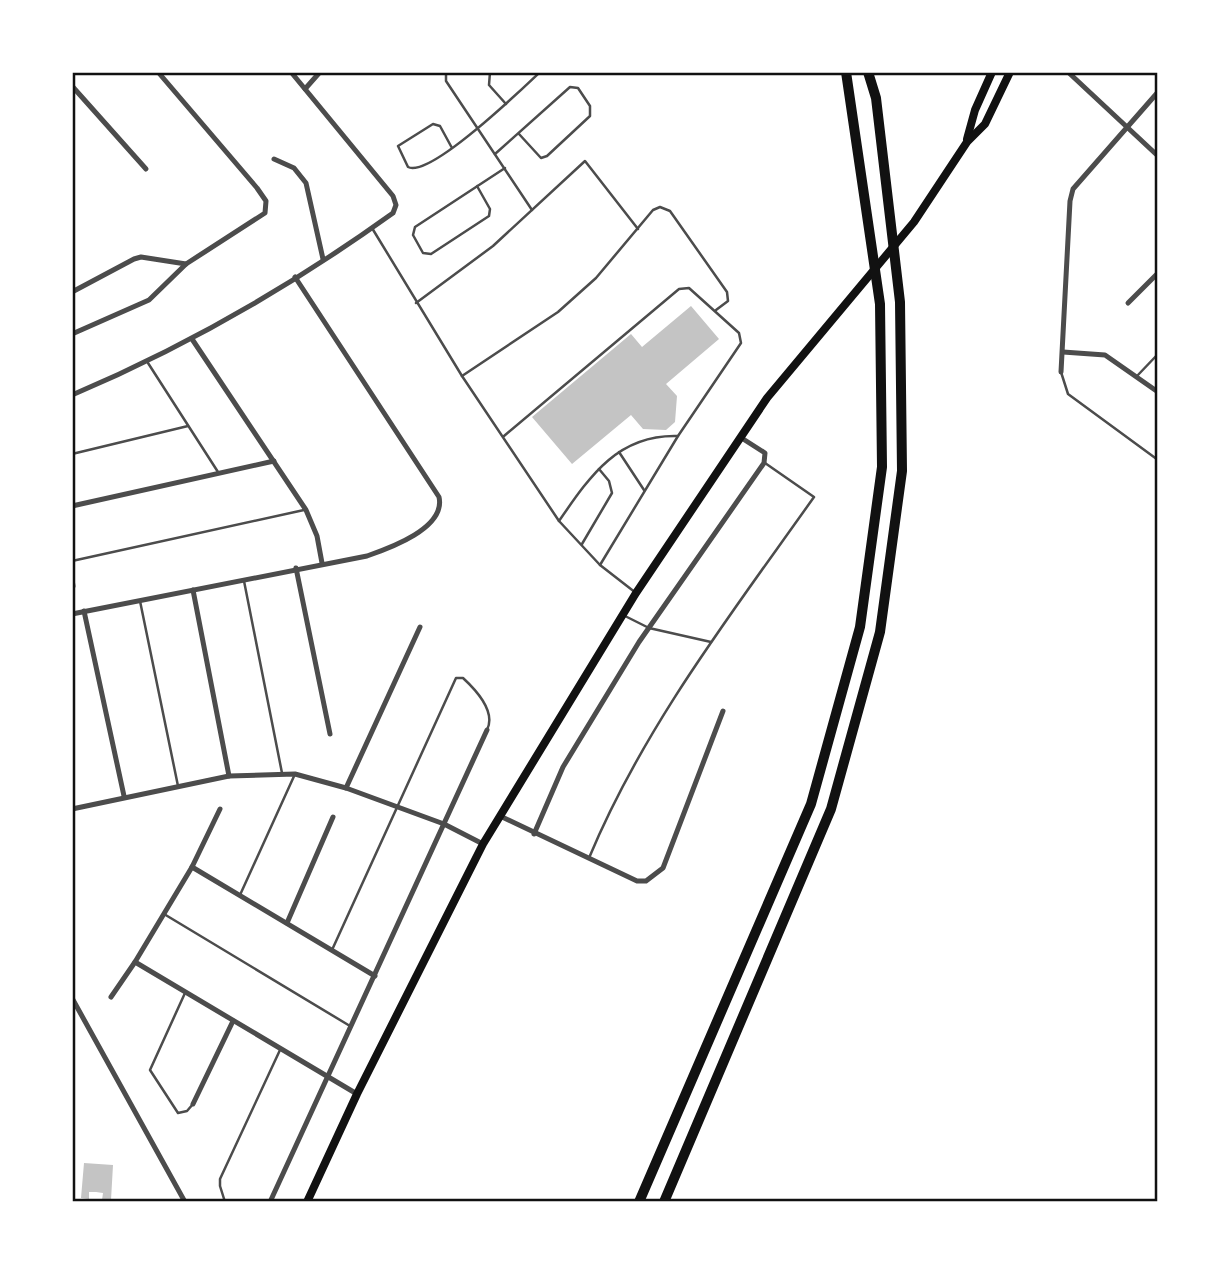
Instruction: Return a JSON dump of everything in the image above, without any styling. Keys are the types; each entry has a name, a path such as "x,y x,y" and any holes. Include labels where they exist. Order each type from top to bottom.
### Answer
{"highway":[{"path":"639,1202 811,804 860,627 882,467 880,304 846,72"},
{"path":"664,1202 831,809 880,632 902,471 900,302 876,98 868,72"}],"main road":[{"path":"967,142 975,110 992,72"},
{"path":"307,1202 357,1094 483,844 622,614 740,437 796,360 914,222 967,142 985,124 1010,72"}],"street":[{"path":"72,334 149,300 186,264 265,213 266,201 158,72"},
{"path":"72,395 148,363 192,339 295,277 393,213 396,205 393,196 291,72"},
{"path":"305,89 320,72"},
{"path":"1068,72 1158,156"},
{"path":"72,86 146,169"},
{"path":"1061,372 1070,201 1080,178 1158,92"},
{"path":"274,159 294,168 306,183 323,259"},
{"path":"72,292 134,259 186,264"},
{"path":"1128,303 1158,273"},
{"path":"72,614 367,556 400,544 437,516 441,506 439,497 295,277"},
{"path":"192,339 306,510 317,536 322,563"},
{"path":"1063,352 1105,355 1158,391"},
{"path":"534,834 563,767 649,628 764,463 765,453 740,437"},
{"path":"72,506 274,461"},
{"path":"296,568 330,734"},
{"path":"193,590 229,776"},
{"path":"84,611 124,796"},
{"path":"346,788 420,627"},
{"path":"500,816 637,881 646,881 663,868 723,711"},
{"path":"270,1202 487,730"},
{"path":"72,808 229,776 295,774 346,788 444,824 483,844"},
{"path":"111,997 192,867 220,809"},
{"path":"287,923 332,817"},
{"path":"192,867 375,976"},
{"path":"135,962 357,1094"},
{"path":"72,998 185,1202"},
{"path":"72,1020 80,1016"},
{"path":"193,1104 233,1020"}],"lane":[{"path":"446,72 446,81 532,210"},
{"path":"490,72 489,85 506,104"},
{"path":"452,148 440,126 433,124 398,146 413,170 452,148 478,128 540,72"},
{"path":"495,154 573,86 590,106 590,116 547,156 541,158 519,134"},
{"path":"416,303 493,246 586,161 638,229"},
{"path":"477,186 490,209 489,216 431,254 423,253 413,235 415,227 477,186 505,168"},
{"path":"462,376 558,313 596,278 653,210 660,207 670,211 727,292 728,301 716,310"},
{"path":"372,228 462,376 559,521 600,565 636,593"},
{"path":"504,436 679,289 689,288 739,333 741,344 678,436 600,565"},
{"path":"1137,376 1158,354"},
{"path":"148,363 218,472"},
{"path":"1061,372 1068,394 1158,460"},
{"path":"72,454 188,426"},
{"path":"559,521 599,469 619,452 645,437 678,436"},
{"path":"619,452 645,490"},
{"path":"589,858 628,772 711,642 814,497 764,463"},
{"path":"581,545 612,493 609,481 599,469"},
{"path":"72,561 306,510"},
{"path":"243,579 282,773"},
{"path":"140,601 178,786"},
{"path":"622,614 649,628 711,642"},
{"path":"331,950 456,678 463,678 471,685 486,708 491,720 487,730"},
{"path":"240,895 295,774"},
{"path":"164,914 351,1027"},
{"path":"185,992 149,1070 178,1113 187,1111 193,1104"},
{"path":"225,1202 221,1195 220,1179 280,1050"}],"building":[{"path":"691,306 719,339 666,384 677,396 675,422 666,430 643,429 631,415 572,464 532,417 631,334 642,347"},
{"path":"84,1163 113,1165 111,1200 102,1200 103,1193 96,1192 89,1192 89,1199 81,1198"}]}
